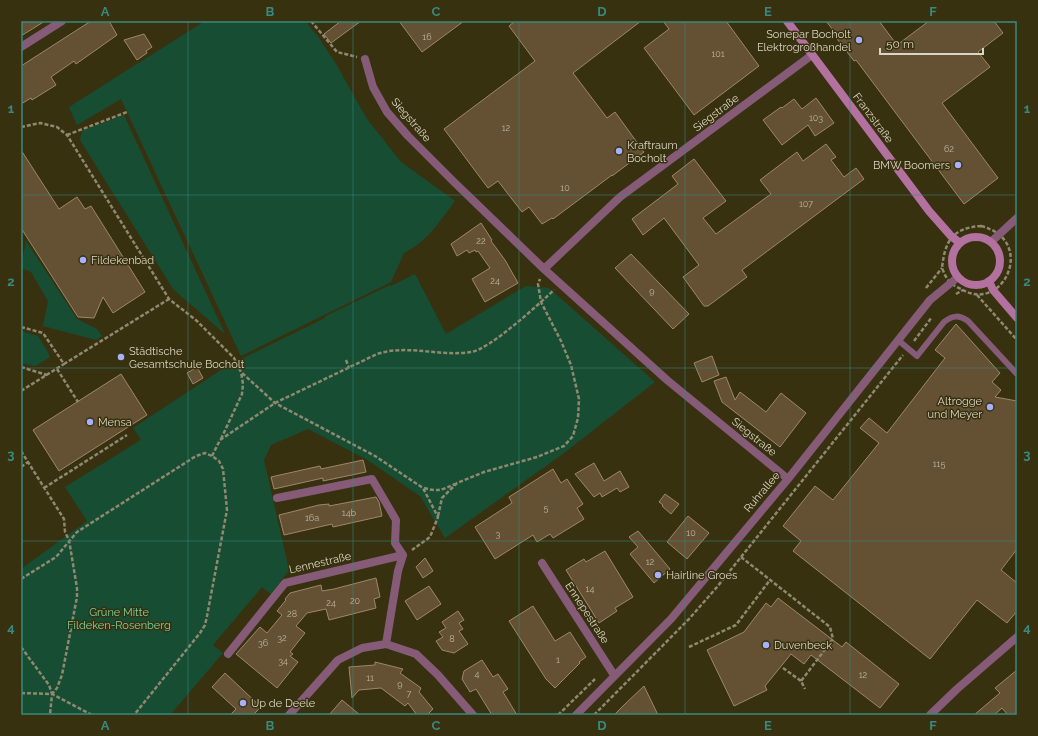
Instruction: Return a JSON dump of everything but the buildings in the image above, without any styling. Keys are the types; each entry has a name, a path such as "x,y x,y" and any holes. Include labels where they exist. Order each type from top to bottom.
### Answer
{"street":[{"path":"21,47 62,21"},
{"name":"Franzstraße","path":"787,21 929,211 960,243"},
{"name":"Siegstraße","path":"544,269 620,198 812,55"},
{"name":"Siegstraße","path":"365,58 373,87 387,112 408,136 453,181 544,269 667,380 788,478"},
{"path":"991,242 1017,218"},
{"path":"975,237 983,238 991,242 996,247 1000,262 995,276 981,284 965,282 958,277 954,271 952,263 955,249 960,243 975,237"},
{"name":"Ruhrallee","path":"576,715 612,671 671,619 788,478 930,300 958,277"},
{"path":"988,281 993,290 1017,318"},
{"path":"277,498 372,479 396,520 395,543 403,555 398,571 386,644"},
{"name":"Lennestraße","path":"228,654 285,583 403,555"},
{"name":"Ennepestraße","path":"542,563 612,671"},
{"path":"930,715 957,689 1017,637"},
{"path":"289,715 338,660 362,648 386,644 416,654 438,675 473,715"}],"lane":[{"path":"898,340 918,356 944,322 950,317 962,316 1017,374"}],"path":[{"path":"311,21 337,52 365,58"},
{"path":"67,135 127,112"},
{"path":"21,126 40,123 56,127 67,135 169,299 196,321 234,358 241,372 243,384 242,394 212,456"},
{"path":"922,293 942,268 946,246 952,236 970,227 981,226 989,228 999,234 1007,243 1011,254 1012,261 1009,273 999,286 993,290 977,295 970,294 950,283 942,268"},
{"path":"241,372 275,403 376,456 423,488 434,491 442,490 484,472 537,457 564,446 573,436 578,418 579,399 571,365 561,341 541,302 538,284 544,269"},
{"path":"220,440 275,403 377,354 388,351 461,353 479,350 541,302 561,284"},
{"path":"977,295 1017,340"},
{"path":"21,390 48,375 169,299"},
{"path":"21,327 43,333 64,364"},
{"path":"346,360 349,368"},
{"path":"21,367 48,375"},
{"path":"57,369 78,402"},
{"path":"44,488 128,435"},
{"path":"21,451 64,519 65,532 69,540 77,588 77,597 62,675 57,688 52,694"},
{"path":"21,578 56,557 77,532 196,456 205,453 219,461 223,469 226,510 205,624 134,715"},
{"path":"21,467 28,462"},
{"path":"403,555 430,537 438,517 442,498 457,483"},
{"path":"423,488 438,517"},
{"path":"741,557 830,627 833,633 833,639 801,681"},
{"path":"689,647 736,625 770,580"},
{"path":"21,647 49,685 52,694 50,715"},
{"path":"783,668 801,681 805,689"},
{"path":"558,715 592,681 612,671"},
{"path":"21,694 52,694 92,715"}],"green space":[{"path":"205,21 305,21 319,38 336,64 367,119 401,162 455,201 426,237 420,243 404,253 391,282 241,356 121,99 77,125 69,107"},
{"path":"124,115 225,334 173,289 80,140 82,131"},
{"path":"26,241 77,319 97,329 102,336 96,340 43,326 48,301 31,272 21,268"},
{"name":"Grüne Mitte Fildeken-Rosenberg","path":"415,274 446,334 526,286 549,288 655,382 564,453 445,538 420,496 366,459 308,429 271,445 264,460 289,570 271,594 262,587 213,645 223,653 170,715 21,715 21,569 87,521 65,487 141,440 133,428 227,366 325,318 324,317"},
{"path":"21,331 38,336 49,354 49,358 35,366 21,363"}],"place":[{"name":"Sonepar Bocholt Elektrogroßhandel","path":"859,40"},
{"name":"Kraftraum Bocholt","path":"619,151"},
{"name":"BMW Boomers","path":"958,165"},
{"name":"Fildekenbad","path":"83,260"},
{"name":"Städtische Gesamtschule Bocholt","path":"121,357"},
{"name":"Altrogge und Meyer","path":"990,407"},
{"name":"Mensa","path":"90,422"},
{"name":"Hairline Groes","path":"658,575"},
{"name":"Duvenbeck","path":"766,645"},
{"name":"Up de Deele","path":"243,703"}]}
